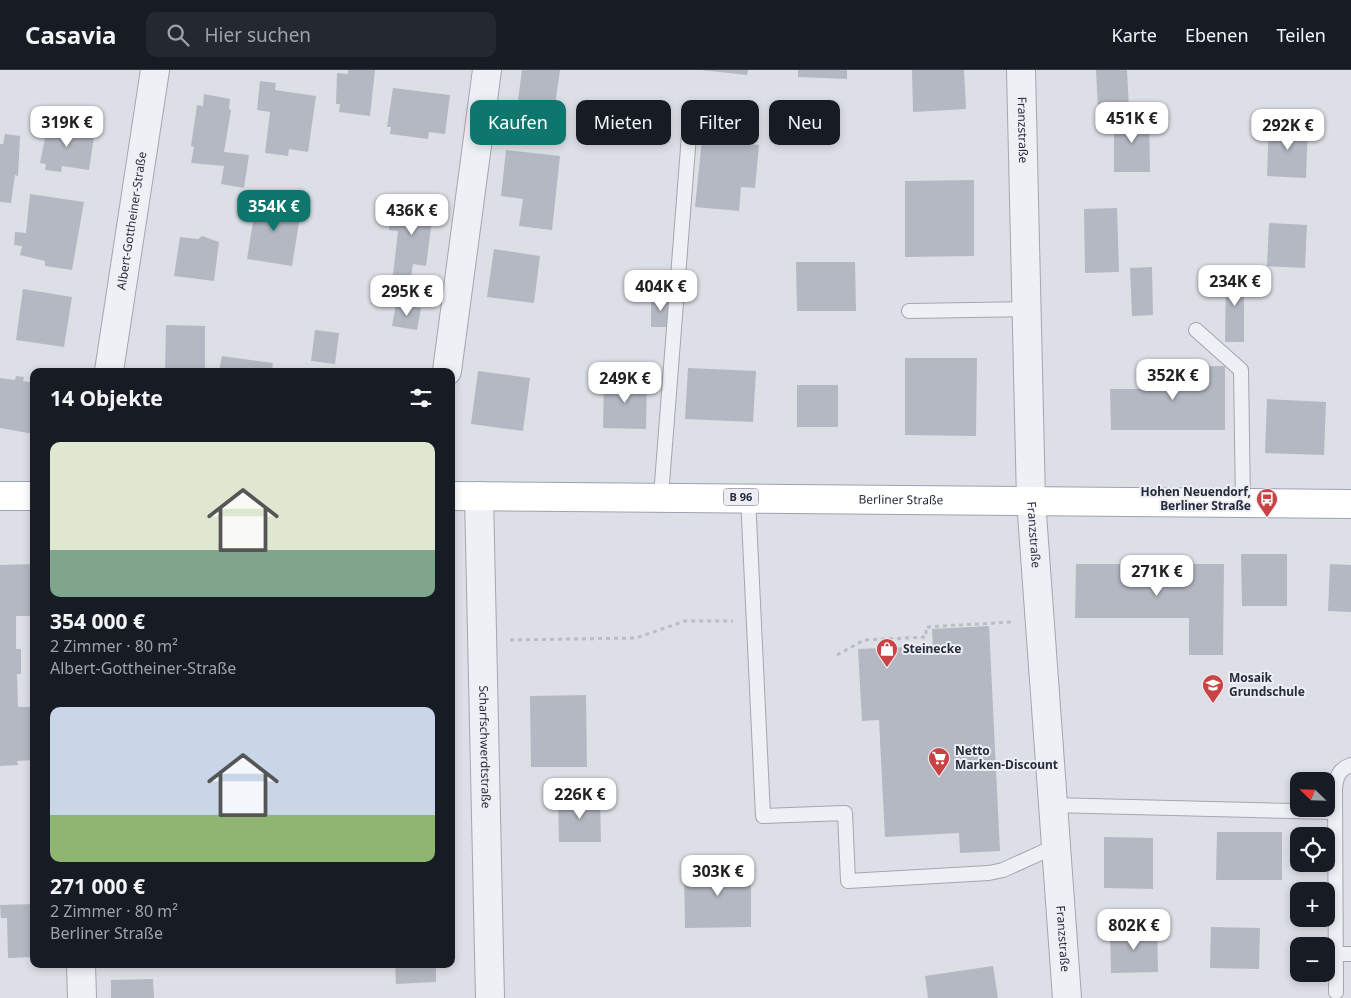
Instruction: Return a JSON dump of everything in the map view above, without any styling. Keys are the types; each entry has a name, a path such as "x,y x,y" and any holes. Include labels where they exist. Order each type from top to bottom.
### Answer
{"main road":[{"path":"0,496 30,496"},
{"name":"Berliner Straße","path":"455,496 661,496 1351,504"}],"street":[{"name":"Albert-Gottheiner-Straße","path":"109,368 156,70"},
{"path":"446,368 486,70"},
{"name":"Franzstraße","path":"1021,70 1031,500 1054,847 1067,998"},
{"name":"Scharfschwerdtstraße","path":"479,496 490,998"},
{"path":"81,968 82,998"}],"lane":[{"path":"661,496 688,145"},
{"path":"909,311 1027,309"},
{"path":"1196,330 1241,370 1243,504"},
{"path":"748,497 763,816 845,813 848,881 989,873 1003,870 1054,847"},
{"path":"1336,992 1336,778 1343,767 1351,765"},
{"path":"1051,805 1290,811"},
{"path":"1336,954 1351,954"}],"path":[{"path":"482,642 636,638 685,621 754,621"},
{"path":"837,655 864,640 926,637 926,627 1040,621"}],"building":[{"path":"348,70 375,70 370,116 339,112 340,104 336,104 337,73 348,74"},
{"path":"522,70 560,70 556,100 518,100"},
{"path":"701,70 748,70 747,75"},
{"path":"798,70 847,70 847,79 798,77"},
{"path":"912,70 964,70 966,109 913,112"},
{"path":"1096,70 1127,70 1129,108 1098,110"},
{"path":"260,81 276,83 275,90 316,96 308,152 289,149 288,156 265,153 270,112 257,110"},
{"path":"393,88 450,95 445,134 429,132 428,139 390,134 391,127 387,127"},
{"path":"204,94 230,99 229,109 231,110 224,152 249,155 244,188 221,184 224,166 191,163 194,147 191,146 197,105 203,106"},
{"path":"1149,116 1150,172 1114,172 1114,117"},
{"path":"48,123 95,130 89,170 62,166 61,172 45,170 46,164 40,163"},
{"path":"1269,124 1308,125 1306,178 1267,176"},
{"path":"5,134 20,136 18,176 15,175 11,203 0,202 0,144 3,144"},
{"path":"701,145 759,145 755,188 741,187 739,211 695,207"},
{"path":"506,150 560,156 552,230 519,226 523,199 501,196"},
{"path":"974,180 974,256 905,257 905,181"},
{"path":"30,194 84,202 72,270 45,266 45,261 20,255 22,246 14,245 15,232 26,233"},
{"path":"257,197 302,204 292,266 247,259"},
{"path":"402,200 434,204 426,266 413,264 411,277 393,275 398,231 389,230 391,215 399,216"},
{"path":"1117,208 1119,272 1085,273 1084,209"},
{"path":"1269,223 1307,225 1305,268 1267,266"},
{"path":"202,236 219,242 214,281 174,276 180,237 198,239"},
{"path":"494,249 540,256 534,303 487,297"},
{"path":"796,262 855,262 856,311 797,311"},
{"path":"1152,267 1153,315 1132,316 1130,268"},
{"path":"1244,271 1244,342 1225,342 1226,272"},
{"path":"23,289 72,297 64,347 16,340"},
{"path":"651,297 671,297 671,327 651,327"},
{"path":"396,304 421,308 417,330 392,326"},
{"path":"166,325 205,326 205,368 165,368"},
{"path":"315,330 339,333 335,364 311,361"},
{"path":"222,356 273,363 272,368 220,368"},
{"path":"905,358 977,358 976,436 905,435"},
{"path":"1225,366 1225,430 1111,430 1110,389 1151,389 1151,367"},
{"path":"688,368 756,371 753,422 685,419"},
{"path":"478,371 530,378 523,431 471,424"},
{"path":"16,376 24,377 23,381 30,382 30,433 0,428 0,378 15,380"},
{"path":"604,379 647,381 646,429 603,428"},
{"path":"797,385 838,385 838,427 797,427"},
{"path":"1267,399 1326,402 1324,455 1265,453"},
{"path":"1241,554 1287,554 1287,606 1242,606"},
{"path":"30,564 30,616 16,616 16,649 21,649 21,674 17,674 18,707 30,707 30,760 17,761 18,765 0,766 0,565"},
{"path":"1076,564 1224,564 1223,655 1189,655 1189,618 1075,618"},
{"path":"1330,564 1351,565 1351,612 1328,611"},
{"name":"Netto Marken-Discount","path":"989,626 1000,851 960,853 959,833 885,837 879,720 862,721 858,649 933,646 932,629"},
{"path":"586,695 587,767 531,767 530,696"},
{"path":"600,797 601,842 559,842 558,798"},
{"path":"1217,832 1282,832 1282,880 1216,880"},
{"path":"1104,837 1153,838 1153,889 1104,888"},
{"path":"684,866 751,866 751,927 685,928"},
{"path":"30,904 30,957 8,958 7,918 1,918 0,905"},
{"path":"1211,927 1260,928 1259,969 1210,968"},
{"path":"1157,928 1158,972 1111,973 1110,930"},
{"path":"993,966 998,998 928,998 925,976"},
{"path":"395,968 436,968 436,982 396,984"},
{"path":"153,979 154,998 111,998 111,980"}],"place":[{"name":"Hohen Neuendorf, Berliner Straße","path":"1267,518"},
{"name":"Steinecke","path":"887,668"},
{"name":"Mosaik Grundschule","path":"1213,704"},
{"name":"Netto Marken-Discount","path":"939,777"}]}
